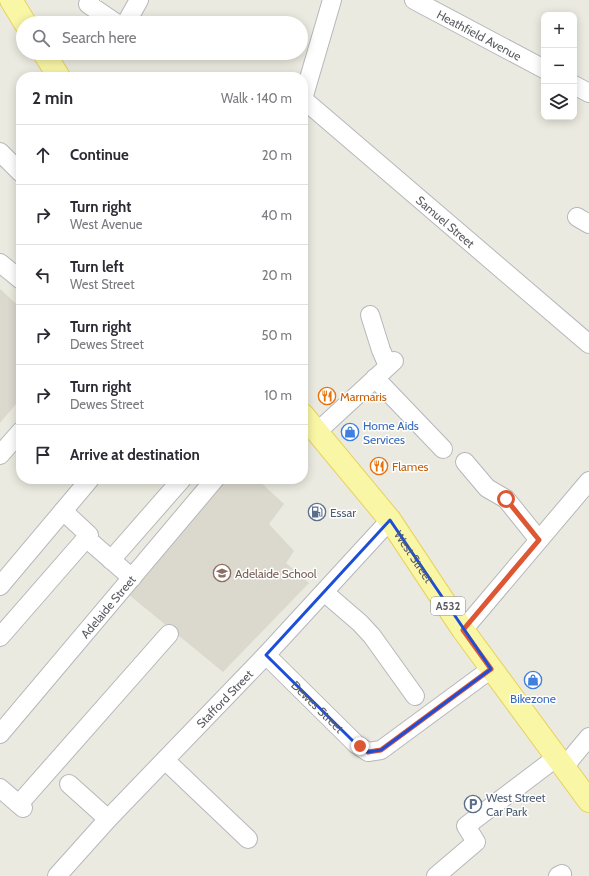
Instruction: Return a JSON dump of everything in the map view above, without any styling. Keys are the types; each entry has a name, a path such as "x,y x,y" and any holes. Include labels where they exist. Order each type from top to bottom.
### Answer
{"main road":[{"path":"11,0 21,16"},
{"path":"48,60 55,72"},
{"name":"West Street","path":"308,421 390,520 463,630 589,801"}],"street":[{"path":"90,0 88,4 106,16"},
{"path":"130,16 139,0"},
{"path":"308,82 332,0"},
{"name":"Heathfield Avenue","path":"414,0 541,67"},
{"path":"577,87 589,93"},
{"name":"Samuel Street","path":"308,103 589,344"},
{"path":"0,152 16,169"},
{"path":"0,263 16,276"},
{"path":"317,432 391,364 381,350 370,315"},
{"path":"375,378 443,449"},
{"path":"0,455 16,437"},
{"path":"466,462 487,488 506,499 539,540"},
{"path":"463,630 589,481"},
{"path":"0,586 86,484"},
{"path":"111,560 178,484"},
{"name":"Adelaide Street","path":"0,734 132,578 208,484"},
{"path":"0,637 89,535 63,511"},
{"name":"Stafford Street","path":"57,876 108,819 266,655 390,520"},
{"path":"93,544 132,578"},
{"path":"324,592 364,627 414,696"},
{"path":"0,788 21,806 169,634"},
{"name":"Dewes Street","path":"266,655 356,744 368,752 381,750 491,669"},
{"path":"436,876 476,842 466,826 560,762 589,737"},
{"path":"164,760 248,839"},
{"path":"69,784 108,819"}],"highlighted area":[{"path":"390,520 491,669 381,750 368,752 356,744 266,655"}],"shaded area":[{"path":"0,289 16,303 16,404 0,423"},
{"name":"Adelaide School","path":"223,484 262,484 284,504 269,524 294,551 286,563 309,583 223,672 128,594"}],"place":[{"name":"Marmaris","path":"327,396"},
{"name":"Home Aids Services","path":"350,432"},
{"name":"Flames","path":"379,466"},
{"name":"Essar","path":"317,512"},
{"name":"Adelaide School","path":"222,573"},
{"name":"Bikezone","path":"533,680"},
{"name":"West Street Car Park","path":"473,804"}],"route":[{"path":"360,746 368,752 381,750 491,669 463,630 539,540 506,499"}]}
